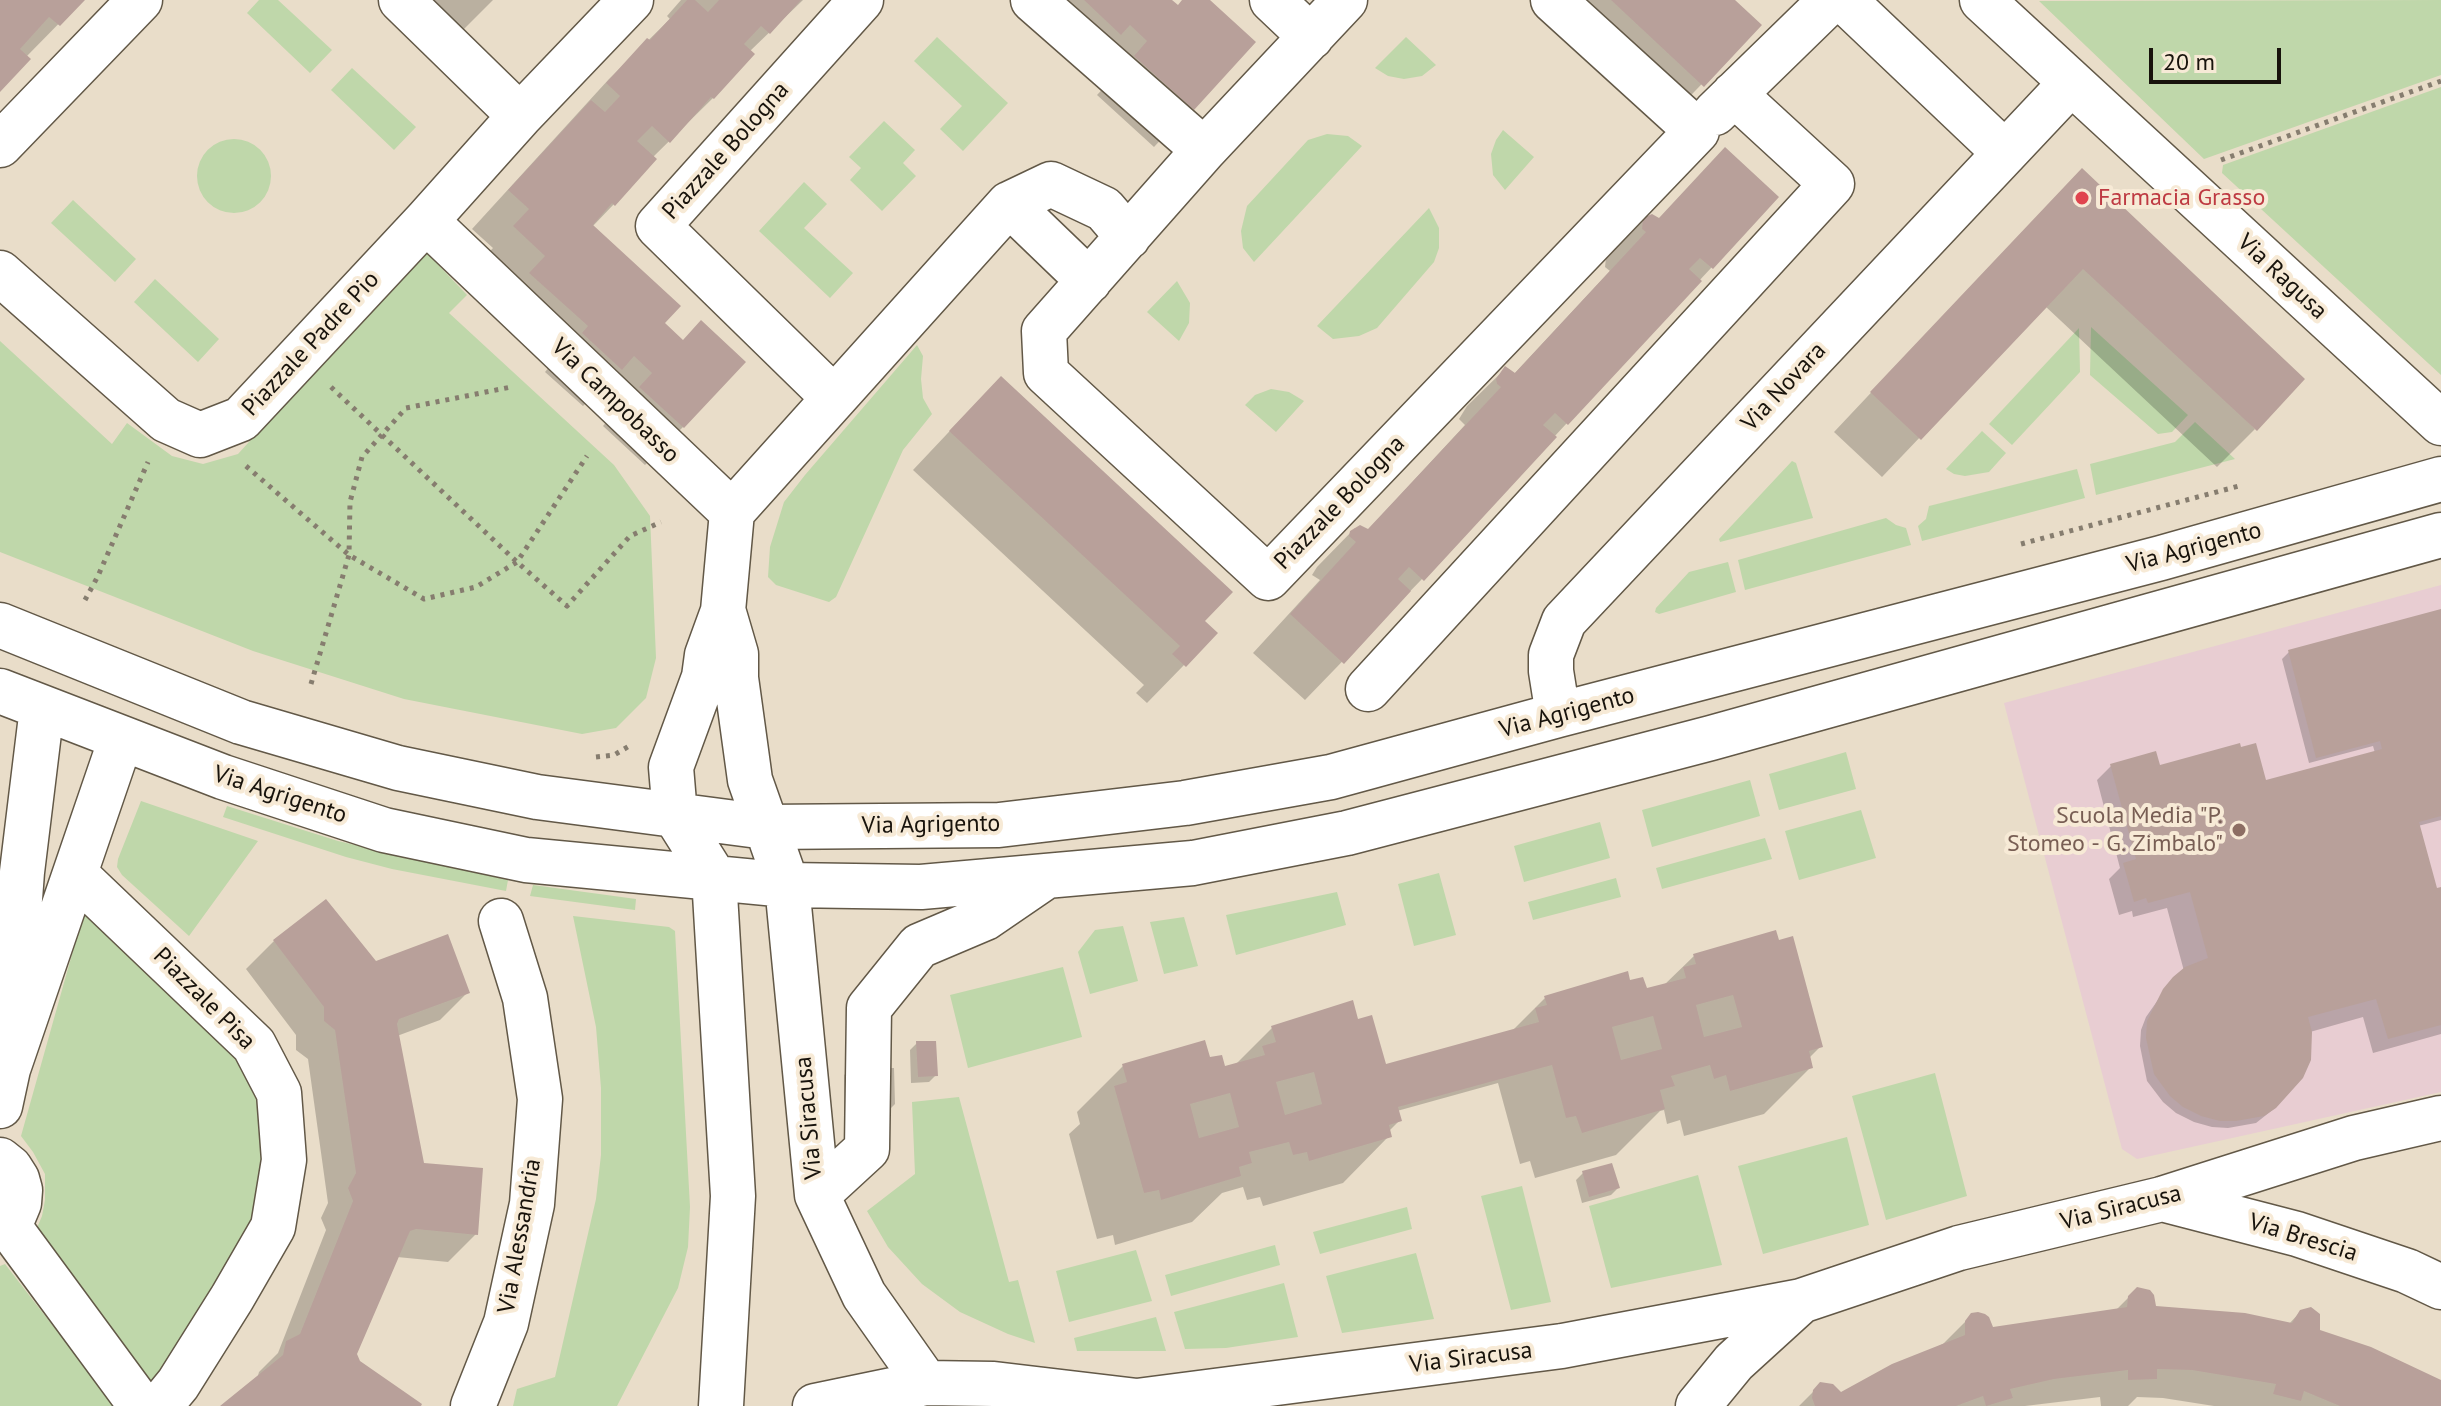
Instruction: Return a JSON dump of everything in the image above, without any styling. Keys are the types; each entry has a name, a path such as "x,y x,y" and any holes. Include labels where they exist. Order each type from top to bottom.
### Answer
{"street":[{"path":"0,145 140,0"},
{"path":"401,0 520,116"},
{"name":"Piazzale Padre Pio","path":"0,273 166,420 200,435 241,419 631,0"},
{"name":"Piazzale Bologna","path":"834,398 658,226 861,0"},
{"path":"1033,0 1204,150"},
{"path":"1272,0 1311,37"},
{"name":"Piazzale Bologna","path":"1345,0 1204,150 1044,331 1046,373 1268,578 1697,131 1831,0"},
{"path":"1553,0 1697,131"},
{"path":"1844,0 2005,153"},
{"name":"Via Ragusa","path":"1982,0 2441,423"},
{"name":"Via Novara","path":"1558,715 1551,655 1564,621 2071,83"},
{"path":"1368,689 1832,184 1734,94"},
{"path":"721,1406 733,1196 714,877 675,815 671,767 704,677 707,655 723,611 732,512 1009,204 1051,184 1104,209 1128,237"},
{"path":"1009,204 1089,281"},
{"name":"Via Campobasso","path":"426,221 732,512"},
{"name":"Via Agrigento","path":"0,625 241,722 398,768 537,797 766,827 999,825 1185,803 1331,777 2161,558 2441,479"},
{"name":"Via Agrigento","path":"0,691 223,777 384,830 526,860 787,885 921,887 1193,863 1347,833 1711,738 2441,535"},
{"path":"723,611 736,654 736,678 750,780 766,827"},
{"path":"4,1088 11,870 42,708"},
{"path":"4,1088 121,739"},
{"name":"Via Siracusa","path":"766,827 787,885 817,1195 864,1295 926,1383"},
{"name":"Piazzale Pisa","path":"75,874 254,1045 279,1093 284,1160 273,1227 178,1384 160,1406"},
{"path":"817,1195 867,1149 869,1008 919,946 985,918 1046,877"},
{"name":"Via Alessandria","path":"473,1406 506,1323 532,1204 540,1099 525,998 501,921"},
{"path":"800,1012 869,1008"},
{"name":"Via Siracusa","path":"815,1406 926,1383 994,1384 1144,1403 1562,1346 1801,1301 1959,1248 2162,1199 2354,1138 2441,1118"},
{"path":"0,1160 10,1168 20,1190 14,1215 3,1226 141,1406"},
{"name":"Via Brescia","path":"2162,1199 2297,1234 2407,1271 2441,1287"},
{"name":"Via Siracusa","path":"1698,1406 1734,1362 1801,1301"}],"path":[{"path":"2220,160 2441,81"},
{"path":"322,378 567,606 630,536 661,522"},
{"path":"311,684 349,555 350,502 362,457 406,408 511,387"},
{"path":"243,462 349,555 424,599 476,587 517,562 587,456"},
{"path":"85,600 148,462"},
{"path":"2018,545 2251,482"},
{"path":"586,757 614,755 635,743"}],"shaded area":[{"name":"Scuola Media \"P. Stomeo - G. Zimbalo\"","path":"2441,585 2441,1092 2137,1159 2122,1149 2004,703"}],"green space":[{"path":"259,0 278,0 332,50 310,73 247,13"},
{"path":"2441,0 2441,75 2204,159 2039,1"},
{"path":"937,37 1008,103 963,151 940,129 962,106 914,61"},
{"path":"1406,37 1436,65 1422,76 1404,79 1388,76 1375,68"},
{"path":"352,68 416,127 394,150 331,90"},
{"path":"2441,87 2441,375 2222,173 2223,165"},
{"path":"884,121 915,150 903,163 916,176 882,211 850,180 861,168 849,157"},
{"path":"1503,130 1534,157 1505,190 1493,175 1491,154"},
{"path":"1327,134 1348,136 1362,146 1254,262 1243,248 1241,231 1247,206 1308,140"},
{"path":"234,139 248,142 260,150 268,162 271,176 268,190 260,202 248,210 234,213 220,210 208,202 200,190 197,176 200,162 208,150 220,142"},
{"path":"804,182 827,204 804,228 853,273 830,298 759,231"},
{"path":"73,200 136,259 115,282 51,223"},
{"path":"1429,208 1439,228 1439,248 1434,262 1377,328 1359,336 1333,339 1317,326"},
{"path":"420,254 428,254 467,295 449,313 614,465 650,516 656,658 646,698 616,728 582,734 404,699 253,651 0,552 0,341 112,444 127,423 172,456 203,464 238,454"},
{"path":"155,279 219,339 198,362 134,302"},
{"path":"1177,281 1190,303 1189,323 1179,341 1147,312"},
{"path":"2091,327 2188,415 2172,432 2158,434 2090,375"},
{"path":"2079,328 2080,372 2012,445 1989,424"},
{"path":"917,345 923,356 923,398 932,414 903,450 836,597 829,602 776,585 768,577 770,547 784,502"},
{"path":"1271,389 1289,392 1304,401 1276,432 1245,405 1255,395"},
{"path":"2195,422 2235,459 2096,495 2090,464 2175,442"},
{"path":"1982,431 2006,453 1989,472 1965,476 1946,469"},
{"path":"1792,461 1796,463 1813,518 1720,542 1719,539"},
{"path":"2077,469 2085,498 1922,541 1918,526 1926,519 1929,506"},
{"path":"1886,518 1906,528 1911,545 1745,590 1738,560"},
{"path":"1728,562 1736,592 1659,614 1655,612 1689,572"},
{"path":"1846,752 1856,789 1779,810 1769,774"},
{"path":"1750,780 1760,816 1652,847 1642,810"},
{"path":"141,801 258,841 189,936 117,867"},
{"path":"227,806 338,841 508,880 506,891 346,857 223,817"},
{"path":"1861,810 1876,858 1799,880 1785,831"},
{"path":"1600,822 1610,858 1524,882 1514,846"},
{"path":"1765,838 1772,859 1662,889 1656,868"},
{"path":"1439,873 1456,935 1414,946 1398,884"},
{"path":"1616,878 1621,897 1533,920 1528,902"},
{"path":"533,885 636,899 635,910 530,896"},
{"path":"1337,892 1346,925 1236,955 1226,915"},
{"path":"85,908 243,1063 263,1112 259,1198 245,1241 155,1390 34,1235 45,1200 45,1174 21,1136"},
{"path":"573,916 669,927 675,931 690,1207 688,1247 678,1288 617,1406 513,1406 517,1389 555,1377 596,1199 601,1155 601,1088 596,1027"},
{"path":"1184,917 1198,966 1164,974 1150,922"},
{"path":"1123,926 1138,981 1090,994 1078,952 1095,930"},
{"path":"1063,967 1082,1037 968,1068 950,995"},
{"path":"1935,1073 1967,1196 1886,1220 1852,1096"},
{"path":"959,1097 1009,1282 1018,1280 1035,1343 960,1312 922,1284 888,1247 867,1211 915,1174 912,1102"},
{"path":"1847,1137 1869,1225 1763,1254 1738,1166"},
{"path":"1698,1175 1722,1265 1611,1288 1589,1206"},
{"path":"1522,1186 1551,1302 1511,1310 1481,1196"},
{"path":"1407,1207 1412,1229 1320,1254 1313,1232"},
{"path":"1275,1245 1280,1265 1171,1296 1165,1275"},
{"path":"1136,1250 1152,1301 1069,1322 1056,1271"},
{"path":"1416,1253 1434,1319 1342,1333 1326,1276"},
{"path":"5,1264 115,1406 0,1406 0,1266"},
{"path":"1284,1283 1298,1337 1226,1348 1185,1349 1174,1312"},
{"path":"1156,1317 1166,1351 1077,1351 1074,1338"}],"building":[{"path":"0,0 85,0 60,26 49,17 20,49 31,59 0,92"},
{"path":"687,0 695,0 708,12 719,0 801,0 770,34 761,26 744,44 755,54 670,143 652,126 637,141 657,159 615,206 612,203 593,225 681,306 665,323 683,340 701,320 746,362 684,428 639,387 652,373 634,356 622,370 582,333 588,326 529,273 545,256 513,226 529,209 508,190 591,100 605,112 620,96 606,83"},
{"path":"1084,0 1172,0 1178,5 1182,0 1210,0 1256,42 1194,110 1134,56 1147,41 1130,25 1121,35"},
{"path":"1611,0 1735,0 1762,25 1704,87"},
{"path":"1725,147 1779,197 1713,269 1700,258 1689,269 1702,281 1568,425 1555,413 1543,425 1557,437 1424,581 1409,567 1398,579 1411,591 1344,664 1290,614 1356,542 1349,536 1350,531 1360,525 1368,529 1501,387 1496,379 1505,366 1515,373 1646,232 1642,229 1643,218 1652,214 1659,218"},
{"path":"2082,168 2305,379 2257,431 2083,269 1921,440 1870,392"},
{"path":"1001,376 1233,592 1205,621 1218,633 1186,667 1172,654 1180,646 949,431"},
{"path":"2441,609 2441,816 2419,822 2437,888 2441,887 2441,1025 2388,1039 2376,999 2308,1017 2312,1032 2311,1060 2303,1078 2276,1108 2264,1116 2236,1121 2201,1116 2170,1096 2154,1074 2146,1038 2147,1021 2163,989 2185,967 2208,958 2190,892 2148,903 2146,898 2134,902 2123,863 2136,859 2110,764 2156,751 2160,765 2240,743 2241,747 2256,743 2266,780 2382,749 2380,741 2316,758 2288,650"},
{"path":"326,899 376,961 448,934 470,993 399,1019 397,1024 424,1163 483,1168 478,1235 410,1231 357,1354 360,1361 421,1406 220,1406 283,1355 286,1341 300,1334 353,1201 348,1188 356,1173 335,1030 324,1021 324,1007 273,940"},
{"path":"1776,930 1779,940 1793,936 1823,1047 1809,1051 1813,1068 1730,1091 1726,1075 1714,1079 1710,1065 1671,1076 1675,1086 1660,1090 1665,1109 1582,1133 1576,1116 1566,1118 1552,1065 1398,1107 1402,1121 1389,1125 1392,1137 1309,1161 1307,1152 1293,1155 1289,1142 1249,1152 1252,1163 1239,1167 1241,1176 1161,1200 1159,1190 1144,1193 1114,1086 1127,1082 1122,1064 1205,1040 1210,1057 1222,1055 1225,1066 1265,1055 1262,1046 1276,1042 1271,1026 1353,1000 1358,1019 1372,1015 1386,1064 1539,1022 1535,1008 1547,1005 1544,996 1628,971 1630,980 1643,977 1647,988 1686,978 1683,967 1696,964 1693,954","holes":["1733,995 1742,1027 1704,1037 1696,1005","1653,1016 1662,1049 1621,1060 1612,1027","1314,1072 1322,1104 1285,1115 1276,1082","1230,1093 1239,1127 1199,1138 1190,1104"]},
{"path":"916,1041 936,1041 938,1076 918,1077"},
{"path":"1612,1163 1620,1188 1589,1197 1582,1171"},
{"path":"2137,1287 2150,1290 2156,1306 2245,1313 2292,1323 2300,1310 2311,1307 2320,1314 2320,1330 2371,1347 2441,1380 2441,1406 2340,1406 2304,1391 2301,1401 2273,1394 2276,1384 2192,1370 2157,1369 2157,1379 2128,1380 2128,1370 2054,1379 2010,1389 2013,1398 1986,1406 1983,1396 1956,1406 1815,1406 1812,1398 1813,1390 1820,1382 1833,1384 1841,1392 1892,1364 1965,1335 1965,1321 1971,1313 1985,1314 1993,1327 2127,1307 2128,1296"}],"place":[{"name":"Farmacia Grasso","path":"2082,198"},
{"name":"Scuola Media \"P. Stomeo - G. Zimbalo\"","path":"2239,830"}]}
